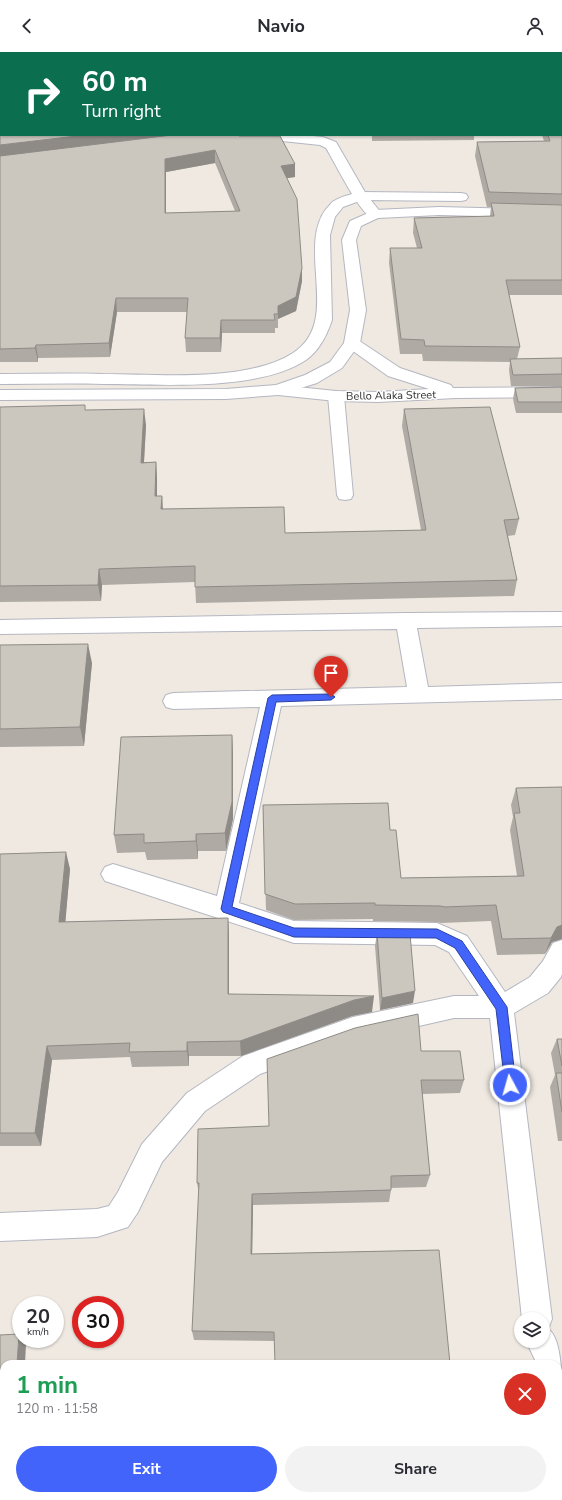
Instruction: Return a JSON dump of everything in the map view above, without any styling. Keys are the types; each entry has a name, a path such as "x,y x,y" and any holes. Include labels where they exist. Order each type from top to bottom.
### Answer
{"street":[{"path":"273,136 323,141 331,145 360,196 375,214"},
{"path":"0,379 198,380 245,375 294,360 308,348 320,333 324,320 323,235 328,217 338,204 360,196 474,197"},
{"path":"0,395 226,394 278,390 311,379 336,365 352,343 358,310 349,240 355,224 375,214 439,211 562,214"},
{"name":"Bello Alaka Street","path":"352,343 394,372 456,393"},
{"name":"Bello Alaka Street","path":"278,390 336,396 378,397 456,393 562,392"},
{"path":"0,627 406,620 562,619"},
{"path":"406,620 419,695"},
{"path":"173,701 562,691"},
{"path":"226,909 272,698"},
{"path":"114,874 294,932 437,934 458,944 501,1007 536,1312"},
{"path":"0,1227 97,1223 118,1217 128,1202 152,1153 196,1102 252,1065 353,1029 454,1007 501,1007 539,985 552,969 562,951"},
{"path":"545,1348 551,1360"}],"lane":[{"path":"336,396 345,495"}],"building":[{"path":"0,136 76,136 0,145"},
{"path":"164,136 280,136 295,164 281,166 297,199 302,268 296,297 278,306 278,314 274,314 275,320 221,320 220,338 185,338 188,298 116,298 109,343 36,345 35,348 0,349 0,156","holes":["215,150 240,211 165,213 165,159"]},
{"path":"548,136 562,136 562,194 489,192 477,142 550,141"},
{"path":"491,203 562,205 562,280 506,280 520,347 425,346 424,340 401,339 390,248 422,248 414,218 494,216"},
{"path":"562,358 562,374 513,375 510,359"},
{"path":"562,387 562,402 518,402 515,388"},
{"path":"85,405 85,410 144,409 141,463 156,462 155,496 162,496 161,509 284,507 285,533 426,530 404,409 490,407 519,519 504,520 517,580 195,587 195,566 99,569 98,585 0,586 0,407"},
{"path":"88,644 80,727 0,729 0,645"},
{"path":"232,735 232,802 225,833 196,834 196,841 144,843 144,834 114,835 121,737"},
{"path":"562,787 562,925 557,927 551,938 502,939 496,905 445,907 375,905 375,903 295,904 265,894 263,805 388,803 390,830 396,830 401,878 524,876 514,813 520,813 516,788"},
{"path":"66,852 59,922 228,918 228,994 374,996 354,1000 240,1041 187,1042 187,1051 129,1052 130,1043 47,1046 35,1133 0,1133 0,854"},
{"path":"377,933 410,934 415,991 382,998"},
{"path":"418,1014 421,1051 460,1051 464,1080 421,1080 430,1175 391,1176 391,1190 252,1194 251,1254 439,1250 450,1360 275,1360 274,1332 192,1331 199,1183 197,1183 198,1129 269,1126 267,1059 355,1028"},
{"path":"557,1039 562,1039 562,1066"},
{"path":"556,1073 562,1073 562,1112"},
{"path":"12,1334 12,1348 18,1348 17,1360 0,1360 0,1335"}],"route":[{"path":"331,697 272,698 226,909 294,932 388,932 437,934 458,944 501,1007 510,1085"}]}
